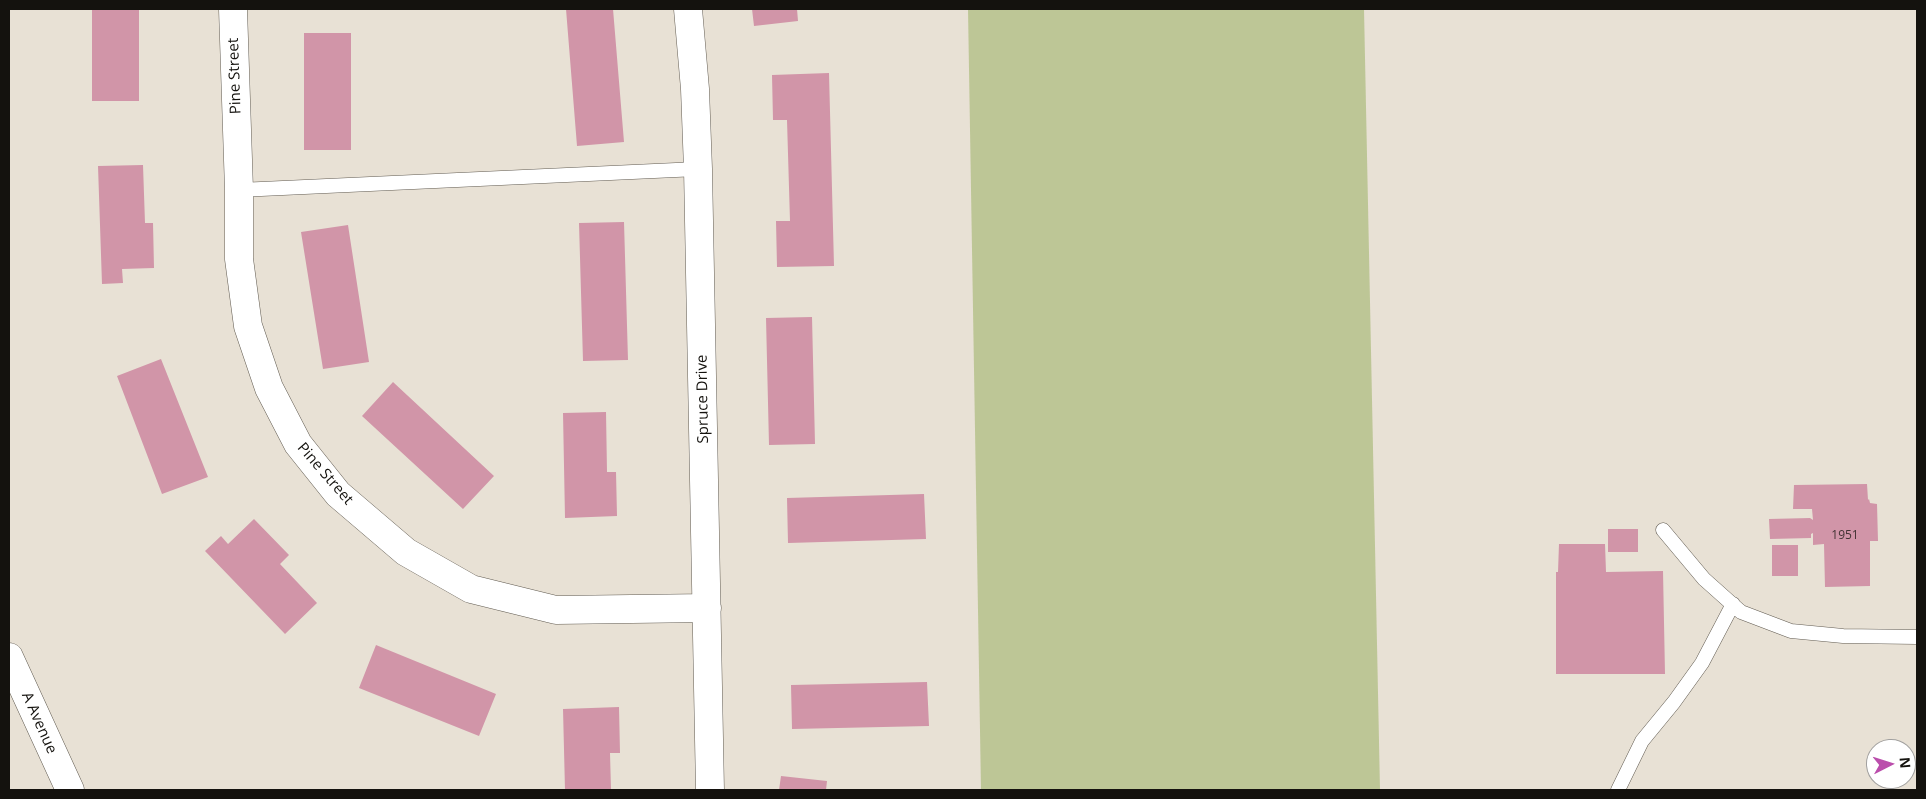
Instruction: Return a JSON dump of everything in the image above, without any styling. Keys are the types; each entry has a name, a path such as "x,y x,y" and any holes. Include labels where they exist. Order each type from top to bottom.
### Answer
{"street":[{"name":"Pine Street","path":"233,9 239,190 239,259 248,326 269,388 298,444 338,494 406,552 471,589 556,610 707,608"},
{"name":"Spruce Drive","path":"688,9 695,89 698,170 710,790"},
{"name":"A Avenue","path":"9,656 70,790"}],"lane":[{"path":"239,190 698,170"},
{"path":"1662,530 1704,579 1741,612 1791,631 1843,636 1917,637"},
{"path":"1618,790 1642,741 1674,702 1702,663 1733,604"}],"green space":[{"path":"968,9 1364,9 1380,790 981,790"}],"building":[{"path":"92,9 139,9 139,101 92,101"},
{"path":"566,9 613,9 624,142 577,146"},
{"path":"752,9 797,9 798,21 754,26"},
{"path":"304,33 351,33 351,150 304,150"},
{"path":"829,73 834,266 777,267 776,221 790,221 787,120 773,120 772,75"},
{"path":"143,165 145,223 153,223 154,268 122,269 123,283 102,284 98,166"},
{"path":"624,222 628,360 583,361 579,223"},
{"path":"348,225 369,362 323,369 301,232"},
{"path":"812,317 815,444 769,445 766,318"},
{"path":"161,359 208,477 162,494 117,376"},
{"path":"393,382 494,476 463,509 362,416"},
{"path":"606,412 607,472 616,472 617,516 565,518 563,413"},
{"path":"1867,484 1868,500 1870,503 1877,504 1878,541 1870,541 1870,586 1825,587 1824,544 1813,545 1813,533 1811,538 1770,539 1769,519 1810,518 1813,520 1812,509 1793,509 1794,485"},
{"path":"924,494 926,539 788,543 787,498"},
{"path":"254,519 289,555 280,564 317,603 285,634 205,551 221,536 228,544"},
{"path":"1608,529 1638,529 1638,552 1608,552"},
{"path":"1559,544 1605,544 1606,572 1663,571 1665,674 1556,674 1556,572 1558,572"},
{"path":"1772,545 1798,545 1798,576 1772,576"},
{"path":"376,645 496,694 479,736 359,688"},
{"path":"927,682 929,726 792,729 791,685"},
{"path":"619,707 620,753 610,753 611,790 565,790 563,709"},
{"path":"781,776 827,781 826,790 779,790"}]}
